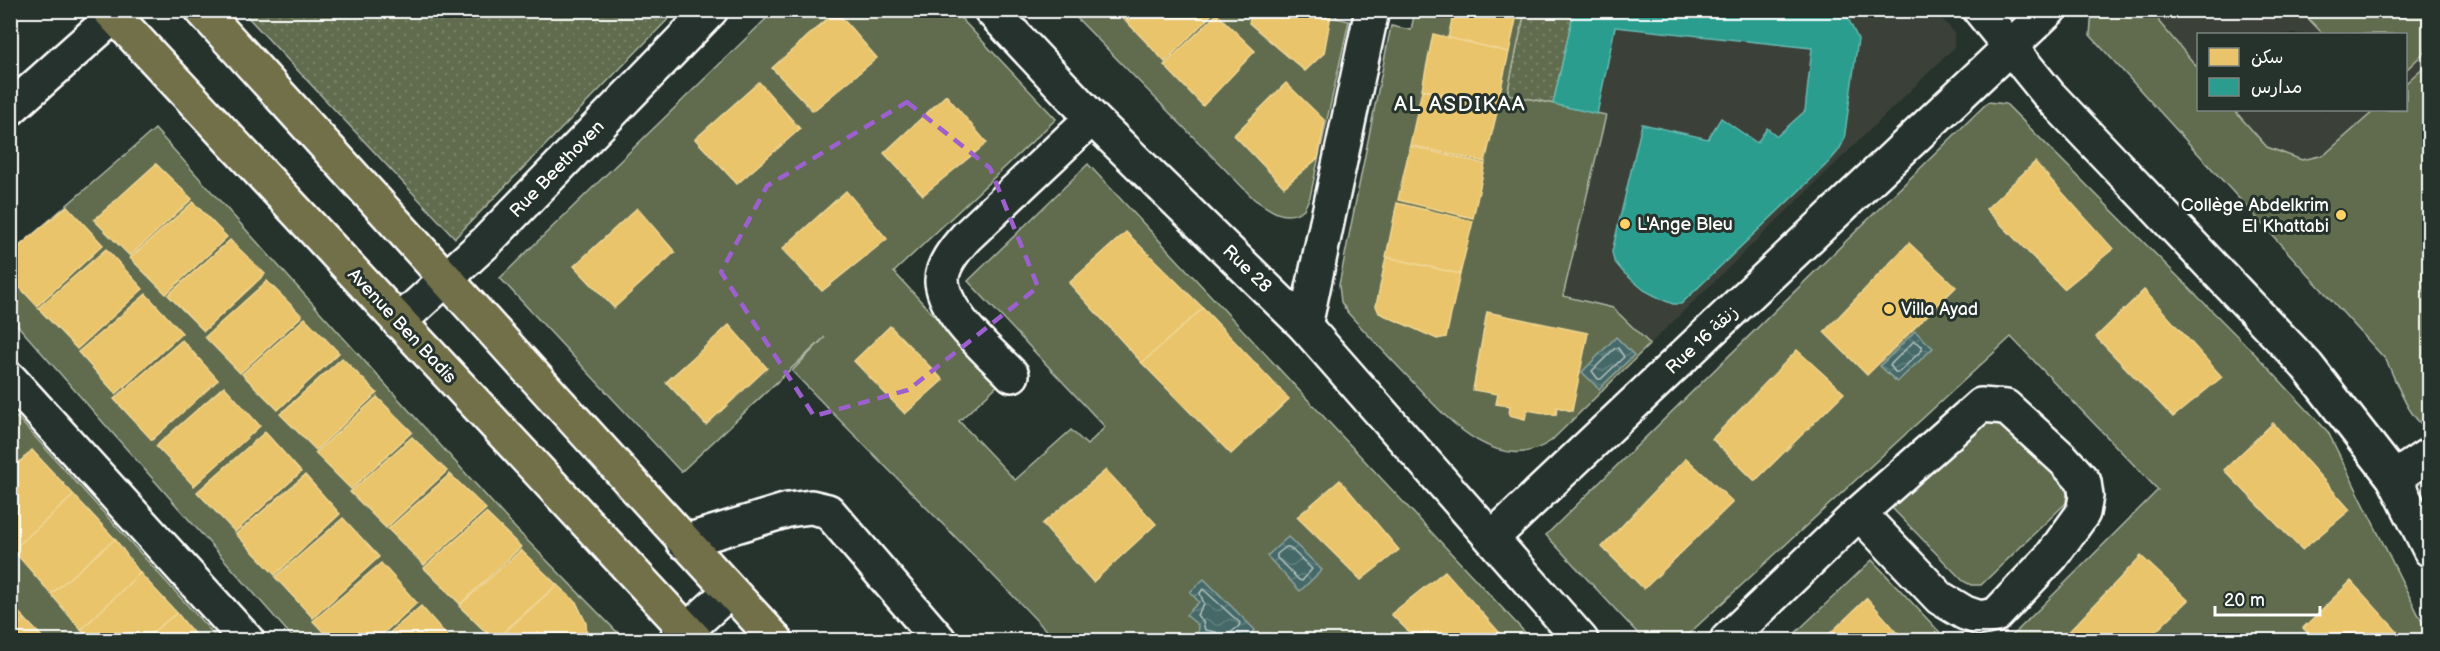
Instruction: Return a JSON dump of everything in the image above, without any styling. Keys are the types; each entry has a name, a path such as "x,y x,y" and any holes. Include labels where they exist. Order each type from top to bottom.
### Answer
{"main road":[{"path":"202,10 683,542 776,640"},
{"name":"Avenue Ben Badis","path":"111,14 399,322 687,638"}],"street":[{"name":"Rue Beethoven","path":"399,322 485,243 711,10"},
{"name":"Rue 28","path":"991,10 1092,118 1305,326 1492,538"},
{"path":"1305,326 1372,10"},
{"path":"1980,10 2049,95 2307,366 2394,478 2430,550"},
{"name":"Rue 16 زنقة","path":"1492,538 2049,10"},
{"path":"10,109 111,14"},
{"path":"1012,375 967,328 948,302 942,280 951,254 966,237 1092,118"},
{"path":"10,379 247,640"},
{"path":"1727,640 1859,513 1981,405 2006,407 2064,460 2084,482 2086,496 2083,513 2050,557 1996,615 1980,618 1965,613 1940,598 1859,513"},
{"path":"2394,478 2430,454"},
{"path":"683,542 788,510 811,507 828,511 939,640"},
{"path":"1492,538 1581,640"},
{"path":"687,638 730,591"}],"highlighted area":[{"path":"907,102 990,168 1038,287 908,390 814,416 721,272 767,186"}],"shaded area":[{"name":"L'Ange Bleu","path":"1934,10 1954,32 1954,48 1650,344 1617,311 1466,275 1525,11"},
{"name":"Collège Abdelkrim El Khattabi","path":"2092,11 2429,11 2429,320 2090,35"}],"green space":[{"path":"242,11 676,11 455,238"},
{"path":"774,11 954,11 1056,119 894,272 998,385 959,421 1015,480 1071,430 1087,445 1105,427 968,281 1088,164 1532,640 1055,640 792,371 825,337 681,472 500,278"},
{"path":"1070,11 1338,11 1336,18 1349,21 1310,197 1304,209 1291,215 1284,215 1272,211 1254,199"},
{"path":"1415,11 1525,11 1507,94 1606,115 1563,296 1613,308 1650,344 1551,441 1531,451 1510,452 1491,447 1454,424 1348,313 1341,302 1339,285 1391,26 1411,30"},
{"path":"1525,11 1574,11 1553,104 1507,94"},
{"name":"Collège Abdelkrim El Khattabi","path":"2092,11 2158,11 2159,22 2197,67 2197,111 2235,111 2267,147 2302,160 2324,155 2374,111 2407,111 2407,82 2429,62 2429,429 2415,418 2409,409 2386,360 2090,35"},
{"path":"2301,11 2429,11 2429,48 2407,69 2407,33 2322,33"},
{"path":"1988,102 2006,104 2256,355 2328,432 2429,640 2008,640 2158,490 2011,337 1682,640 1644,640 1546,535"},
{"path":"155,129 516,529 618,633 609,640 295,640 11,318 10,254"},
{"path":"17,417 219,640 11,640 10,423"},
{"path":"1994,417 2059,476 2067,493 2066,503 1981,585 1971,585 1963,581 1893,509 1895,500 1987,420"},
{"path":"1872,560 1947,640 1788,640"}],"water":[{"path":"1915,331 1933,348 1897,382 1880,366"},
{"path":"1616,337 1634,355 1599,389 1582,372"},
{"path":"1288,537 1322,570 1300,591 1267,556"},
{"path":"1204,579 1255,630 1247,640 1238,633 1230,640 1215,640 1212,637 1197,638 1198,625 1186,615 1199,602 1190,592"}],"building: سكن":[{"path":"1116,10 1136,10 1126,21"},
{"path":"1139,10 1216,10 1165,62 1127,22"},
{"path":"1252,10 1310,10 1331,15 1324,53 1305,71 1249,23"},
{"path":"1454,10 1518,10 1509,52 1448,38"},
{"path":"836,11 877,58 813,111 772,68"},
{"path":"1217,14 1255,51 1203,106 1164,65"},
{"path":"1433,34 1509,52 1497,106 1422,89"},
{"path":"759,82 800,129 737,184 695,139"},
{"path":"1286,83 1325,121 1318,158 1284,187 1234,135"},
{"path":"1422,90 1498,108 1485,162 1410,145"},
{"path":"946,95 987,143 923,195 884,153"},
{"path":"1410,146 1485,164 1473,218 1398,200"},
{"path":"2035,162 2113,249 2064,289 1986,209"},
{"path":"156,164 192,199 130,256 94,220"},
{"path":"846,191 887,239 822,291 782,249"},
{"path":"193,202 227,237 166,294 130,258"},
{"path":"1397,203 1473,221 1460,274 1386,257"},
{"path":"67,206 103,245 37,306 10,277 10,254"},
{"path":"637,208 675,252 614,308 574,266"},
{"path":"1126,232 1203,308 1142,363 1069,283"},
{"path":"230,240 265,274 204,331 168,295"},
{"name":"Villa Ayad","path":"1909,243 1956,287 1867,375 1824,332"},
{"path":"106,249 143,289 77,349 38,308"},
{"path":"1386,257 1460,274 1446,337 1437,339 1379,313 1376,306"},
{"path":"267,281 302,316 240,373 205,337"},
{"path":"2144,290 2222,377 2173,417 2096,337"},
{"path":"146,294 182,333 116,394 78,352"},
{"path":"1203,308 1289,399 1231,454 1142,363"},
{"path":"1487,312 1588,333 1572,411 1557,407 1556,415 1527,410 1525,419 1509,415 1510,406 1496,404 1498,394 1473,390"},
{"path":"305,318 339,353 278,410 242,374"},
{"path":"729,325 767,368 706,425 666,382"},
{"path":"890,326 943,380 905,414 854,361"},
{"path":"182,340 218,380 152,440 114,399"},
{"path":"1797,350 1844,393 1755,481 1712,439"},
{"path":"342,358 377,393 316,450 280,414"},
{"path":"2430,363 2430,378 2422,371"},
{"path":"224,386 260,426 194,486 156,446"},
{"path":"377,397 412,432 351,489 315,453"},
{"path":"2273,423 2350,510 2302,550 2224,470"},
{"path":"265,432 301,472 235,532 197,492"},
{"path":"412,437 447,471 386,528 350,492"},
{"path":"32,450 74,495 13,550 10,547 10,471"},
{"path":"1686,458 1733,502 1644,589 1602,547"},
{"path":"1106,470 1156,524 1093,582 1042,524"},
{"path":"450,474 486,509 424,565 388,529"},
{"path":"305,475 340,514 275,575 236,534"},
{"path":"1340,480 1399,550 1361,580 1297,517"},
{"path":"74,495 115,539 51,594 13,550"},
{"path":"486,513 521,547 460,604 424,568"},
{"path":"343,518 379,557 313,618 275,577"},
{"path":"115,539 140,573 81,630 51,594"},
{"path":"521,550 557,585 494,640 459,606"},
{"path":"2141,556 2188,600 2147,640 2061,640"},
{"path":"381,563 417,603 376,640 331,640 313,621"},
{"path":"1445,571 1506,640 1417,640 1391,614"},
{"path":"140,573 177,613 143,640 91,640 81,630"},
{"path":"2351,581 2405,640 2315,640 2303,628"},
{"path":"557,585 576,602 586,623 587,640 496,640"},
{"path":"1867,598 1904,640 1823,640"},
{"path":"10,603 25,619 10,632"},
{"path":"421,606 451,640 381,640"},
{"path":"177,613 199,640 143,640"},
{"path":"25,619 45,640 10,640 10,632"}],"building: مدارس":[{"path":"1574,10 1844,10 1858,39 1844,140 1839,150 1681,304 1673,304 1644,290 1624,273 1614,261 1612,252 1642,124 1708,139 1721,118 1757,143 1767,128 1777,136 1805,111 1812,48 1615,27 1597,114 1553,104"}],"place":[{"name":"Collège Abdelkrim El Khattabi","path":"2341,215"},
{"name":"L'Ange Bleu","path":"1625,224"},
{"name":"Villa Ayad","path":"1889,309"}],"district":[{"name":"AL ASDIKAA","path":"1460,104"}]}
